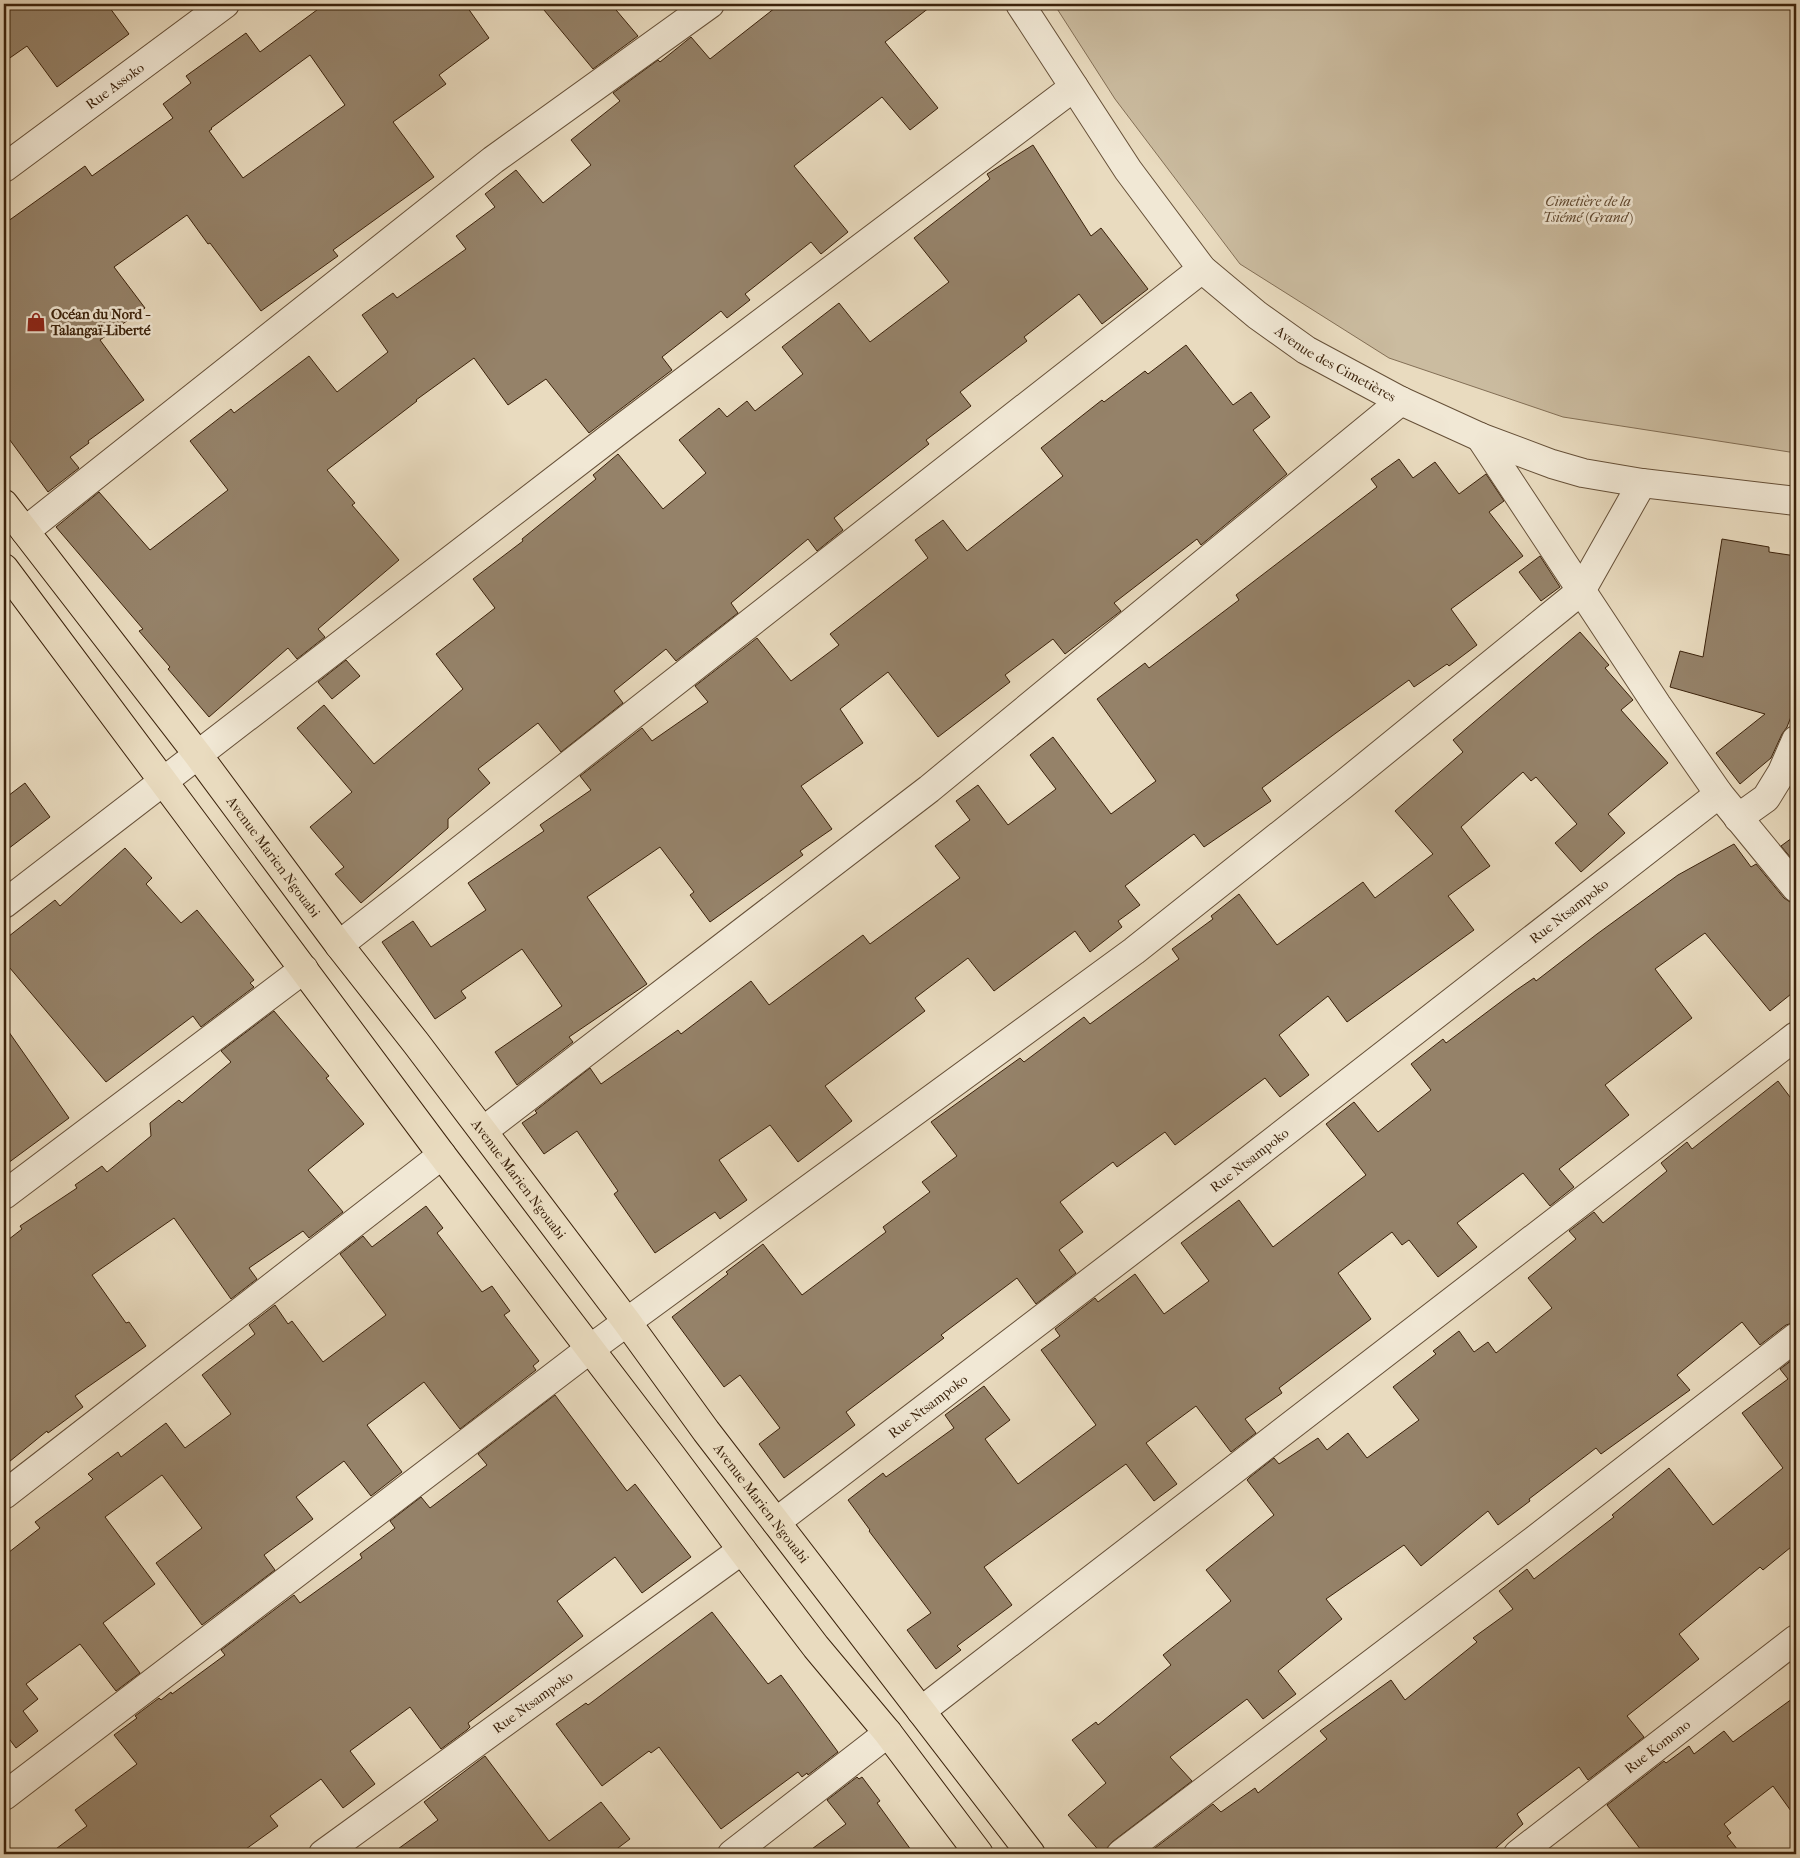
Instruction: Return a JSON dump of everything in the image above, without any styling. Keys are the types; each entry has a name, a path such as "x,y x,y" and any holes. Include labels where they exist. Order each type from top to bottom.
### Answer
{"main road":[{"name":"Avenue Marien Ngouabi","path":"4,504 198,755 339,945 483,1131 706,1431 1031,1854"},
{"path":"4,568 442,1155 816,1647 888,1733 979,1854"}],"street":[{"name":"Rue Assoko","path":"4,168 225,4"},
{"path":"24,531 493,160 710,4"},
{"name":"Avenue des Cimetières","path":"1020,4 1128,170 1202,269 1257,315 1306,350 1401,401 1480,437 1568,468 1642,483 1796,502"},
{"path":"4,904 626,425 1074,87"},
{"path":"339,945 1202,269"},
{"path":"483,1131 928,789 1401,401"},
{"path":"1480,437 1651,697 1719,794 1796,888"},
{"path":"4,1796 626,1322 1134,951 1581,591 1642,483"},
{"path":"1738,818 1766,798 1782,772 1796,740"},
{"name":"Rue Ntsampoko","path":"776,1522 1218,1185 1719,794"},
{"path":"4,1195 304,969"},
{"path":"921,1711 1796,1036"},
{"path":"4,1495 442,1155"},
{"path":"1121,1854 1532,1542 1796,1337"},
{"name":"Rue Ntsampoko","path":"322,1854 742,1550"},
{"name":"Rue Komono","path":"1518,1854 1796,1639"},
{"path":"732,1854 888,1733"}],"green space":[{"name":"Cimetière de la Tsiémé (Grand)","path":"1054,4 1796,4 1796,453 1563,417 1389,358 1240,264 1115,99"}],"building":[{"path":"4,4 107,4 129,34 57,87 27,46 4,62"},
{"path":"325,4 465,4 489,38 439,75 446,84 393,122 434,177 333,250 338,256 261,311 187,215 114,267 145,308 100,340 144,400 88,441 89,443 70,457 79,468 48,492 4,432 4,224 85,166 92,176 173,118 163,104 191,83 186,76 246,33 260,52","holes":["310,55 345,105 243,178 209,131"]},
{"path":"539,4 611,4 638,36 593,69"},
{"path":"780,4 934,4 885,42 938,108 910,130 882,97 794,166 848,232 821,254 811,242 745,294 750,300 727,318 721,311 662,357 672,370 589,433 546,379 508,405 474,358 416,400 327,470 355,503 352,505 399,560 318,629 325,637 297,659 288,648 209,717 139,631 143,629 56,527 99,492 150,550 228,490 190,441 231,409 234,413 309,356 337,392 388,352 362,315 393,293 397,298 466,249 456,236 495,207 485,194 516,170 543,203 591,165 571,140 620,101 613,93 658,60 660,62 691,37 710,59"},
{"path":"1033,145 1091,236 1101,228 1148,289 1102,324 1079,294 1024,337 1027,341 960,392 971,406 926,440 929,444 834,518 843,530 817,551 808,539 731,603 738,613 676,661 666,649 614,691 623,703 561,752 538,723 478,769 490,783 448,819 448,828 361,903 335,874 344,867 310,827 352,792 297,728 324,705 374,764 463,689 436,654 495,608 473,579 523,541 522,539 596,479 593,475 618,454 663,509 706,473 679,440 719,408 727,417 747,401 755,411 803,374 782,347 839,303 870,342 949,282 914,238 990,179 987,174"},
{"path":"1186,345 1233,405 1251,392 1270,417 1253,430 1287,474 1201,545 1197,539 1114,603 1121,611 1065,654 1053,639 1005,675 1010,682 938,737 888,672 840,709 863,743 801,786 832,829 800,851 803,855 710,922 690,895 694,892 660,847 587,897 647,984 569,1037 573,1042 517,1085 495,1052 562,1006 522,949 461,991 466,998 435,1019 382,942 413,921 431,947 486,910 468,883 544,831 540,825 591,790 580,776 642,728 652,741 708,702 695,686 757,638 791,681 839,645 830,634 928,558 915,540 943,520 967,551 1063,476 1041,448 1102,400 1104,402 1145,371 1148,374"},
{"path":"1399,459 1413,478 1435,462 1459,494 1486,474 1504,501 1489,512 1523,556 1451,609 1477,645 1449,666 1447,664 1414,687 1409,680 1336,733 1262,788 1271,801 1204,847 1194,834 1125,886 1140,905 1118,921 1122,927 1090,952 1075,931 994,991 968,958 915,998 925,1011 825,1086 852,1121 798,1162 770,1125 719,1160 747,1200 720,1219 715,1212 655,1253 614,1194 618,1191 577,1131 544,1154 522,1123 537,1113 535,1111 590,1068 601,1084 678,1030 681,1034 751,981 769,1005 863,935 870,944 960,878 935,846 970,820 956,801 978,785 1008,825 1056,789 1030,755 1053,737 1111,814 1156,781 1097,699 1145,663 1149,668 1239,600 1236,595 1377,487 1371,479"},
{"path":"1722,539 1769,547 1769,552 1796,556 1794,681 1796,682 1796,704 1771,758 1740,784 1716,753 1765,714 1670,687 1680,651 1703,657"},
{"path":"1540,556 1560,587 1541,601 1519,572"},
{"path":"1580,632 1609,665 1605,668 1633,700 1621,710 1668,763 1608,814 1625,833 1581,872 1555,843 1577,824 1536,777 1531,781 1523,772 1461,827 1490,866 1448,896 1474,930 1347,1022 1328,996 1279,1035 1309,1075 1280,1097 1265,1078 1175,1145 1165,1132 1117,1167 1113,1162 1060,1202 1083,1232 1059,1250 1076,1273 1036,1304 1017,1278 941,1335 944,1338 846,1412 855,1425 784,1478 759,1444 780,1428 740,1375 724,1387 672,1317 728,1274 726,1272 763,1244 802,1295 886,1232 883,1227 930,1192 922,1182 957,1156 931,1122 1020,1058 1024,1062 1084,1017 1090,1024 1179,959 1172,949 1213,919 1211,916 1239,894 1277,945 1363,882 1375,898 1433,854 1395,811 1463,752 1453,740"},
{"path":"346,660 360,676 332,699 318,682"},
{"path":"25,783 50,817 4,852 4,799"},
{"path":"1796,835 1796,864 1781,846"},
{"path":"1734,844 1751,867 1756,864 1784,898 1796,903 1796,990 1770,1011 1705,933 1655,969 1692,1018 1605,1085 1629,1115 1559,1169 1574,1187 1550,1206 1523,1173 1457,1223 1477,1247 1438,1277 1409,1240 1402,1245 1392,1232 1338,1273 1371,1319 1279,1388 1282,1393 1245,1419 1256,1433 1231,1452 1196,1406 1146,1443 1177,1484 1154,1501 1126,1464 984,1567 1012,1605 957,1646 961,1650 936,1669 907,1630 931,1613 848,1500 883,1473 886,1477 954,1428 945,1415 984,1386 1010,1420 985,1439 1018,1484 1096,1425 1041,1350 1060,1336 1055,1329 1095,1298 1098,1302 1135,1274 1164,1314 1209,1281 1181,1243 1239,1200 1273,1247 1366,1175 1326,1124 1354,1102 1378,1132 1431,1090 1411,1064 1443,1039 1446,1043 1534,978 1536,981 1678,875"},
{"path":"125,848 152,878 146,884 181,923 197,910 254,980 250,983 254,987 201,1027 193,1016 106,1082 4,961 4,940 55,900 60,906"},
{"path":"274,1011 329,1076 326,1078 364,1124 308,1170 343,1212 309,1238 303,1231 249,1268 257,1279 231,1299 174,1218 92,1275 126,1323 129,1322 146,1346 75,1396 83,1407 48,1433 47,1431 4,1466 4,1243 22,1229 20,1226 77,1188 75,1185 102,1166 107,1172 151,1136 150,1123 179,1100 182,1103 231,1062 221,1051"},
{"path":"4,1025 69,1118 4,1166"},
{"path":"1778,1081 1796,1105 1796,1322 1786,1325 1760,1345 1742,1322 1677,1375 1690,1390 1601,1454 1596,1448 1498,1525 1488,1511 1421,1566 1404,1545 1326,1599 1342,1619 1278,1671 1296,1694 1263,1719 1247,1699 1170,1757 1192,1781 1112,1842 1107,1848 1106,1854 1102,1854 1068,1815 1106,1783 1072,1740 1096,1722 1098,1725 1171,1665 1163,1655 1231,1601 1206,1570 1274,1515 1247,1480 1274,1458 1279,1464 1318,1438 1327,1450 1348,1433 1367,1458 1419,1420 1393,1387 1436,1354 1433,1351 1459,1331 1474,1352 1488,1342 1496,1353 1552,1308 1528,1278 1576,1239 1569,1231 1594,1212 1603,1223 1667,1171 1661,1163 1687,1142 1692,1149"},
{"path":"426,1206 443,1228 437,1233 482,1292 492,1286 510,1311 504,1315 539,1361 533,1366 536,1370 460,1429 424,1382 367,1425 402,1472 371,1496 344,1461 296,1497 313,1519 264,1555 275,1570 202,1625 156,1563 202,1528 162,1475 105,1517 155,1584 103,1623 140,1673 116,1691 80,1644 26,1684 38,1699 23,1711 38,1731 16,1748 4,1732 4,1556 40,1528 35,1522 93,1479 88,1474 118,1452 121,1457 166,1423 185,1448 231,1414 202,1375 255,1334 249,1325 275,1305 288,1324 292,1321 323,1362 386,1315 340,1254 363,1236 372,1247"},
{"path":"1796,1357 1796,1543 1763,1570 1760,1567 1679,1634 1699,1659 1627,1716 1644,1737 1588,1780 1579,1767 1517,1814 1523,1824 1489,1854 1147,1854 1213,1804 1221,1812 1255,1788 1258,1793 1327,1739 1320,1731 1391,1680 1405,1700 1477,1642 1473,1638 1513,1609 1499,1591 1527,1569 1534,1579 1614,1517 1612,1515 1669,1468 1713,1525 1783,1468 1742,1413 1788,1379 1780,1369"},
{"path":"555,1395 627,1491 635,1484 691,1557 642,1593 615,1557 557,1601 583,1636 468,1723 470,1727 467,1730 441,1749 410,1707 350,1751 375,1784 343,1808 321,1779 270,1816 278,1826 239,1854 49,1854 87,1826 75,1810 137,1764 114,1735 159,1698 161,1700 171,1692 172,1694 225,1655 221,1650 294,1595 300,1603 362,1558 360,1554 395,1528 390,1521 421,1497 430,1508 487,1465 478,1454"},
{"path":"712,1612 768,1684 781,1675 838,1752 808,1775 807,1773 802,1777 798,1772 721,1829 659,1747 651,1753 649,1751 602,1786 556,1724 586,1703 588,1705"},
{"path":"1796,1696 1796,1818 1773,1786 1724,1824 1731,1833 1727,1836 1741,1854 1644,1854 1607,1805 1664,1761 1666,1763 1689,1746 1694,1754 1724,1731 1733,1742"},
{"path":"485,1756 549,1841 601,1802 630,1839 610,1854 391,1854 438,1820 424,1802"},
{"path":"857,1777 859,1779 862,1777 880,1801 877,1803 914,1854 805,1854 846,1824 827,1800"}],"place":[{"name":"Océan du Nord - Talangaï-Liberté","path":"36,322"}]}
